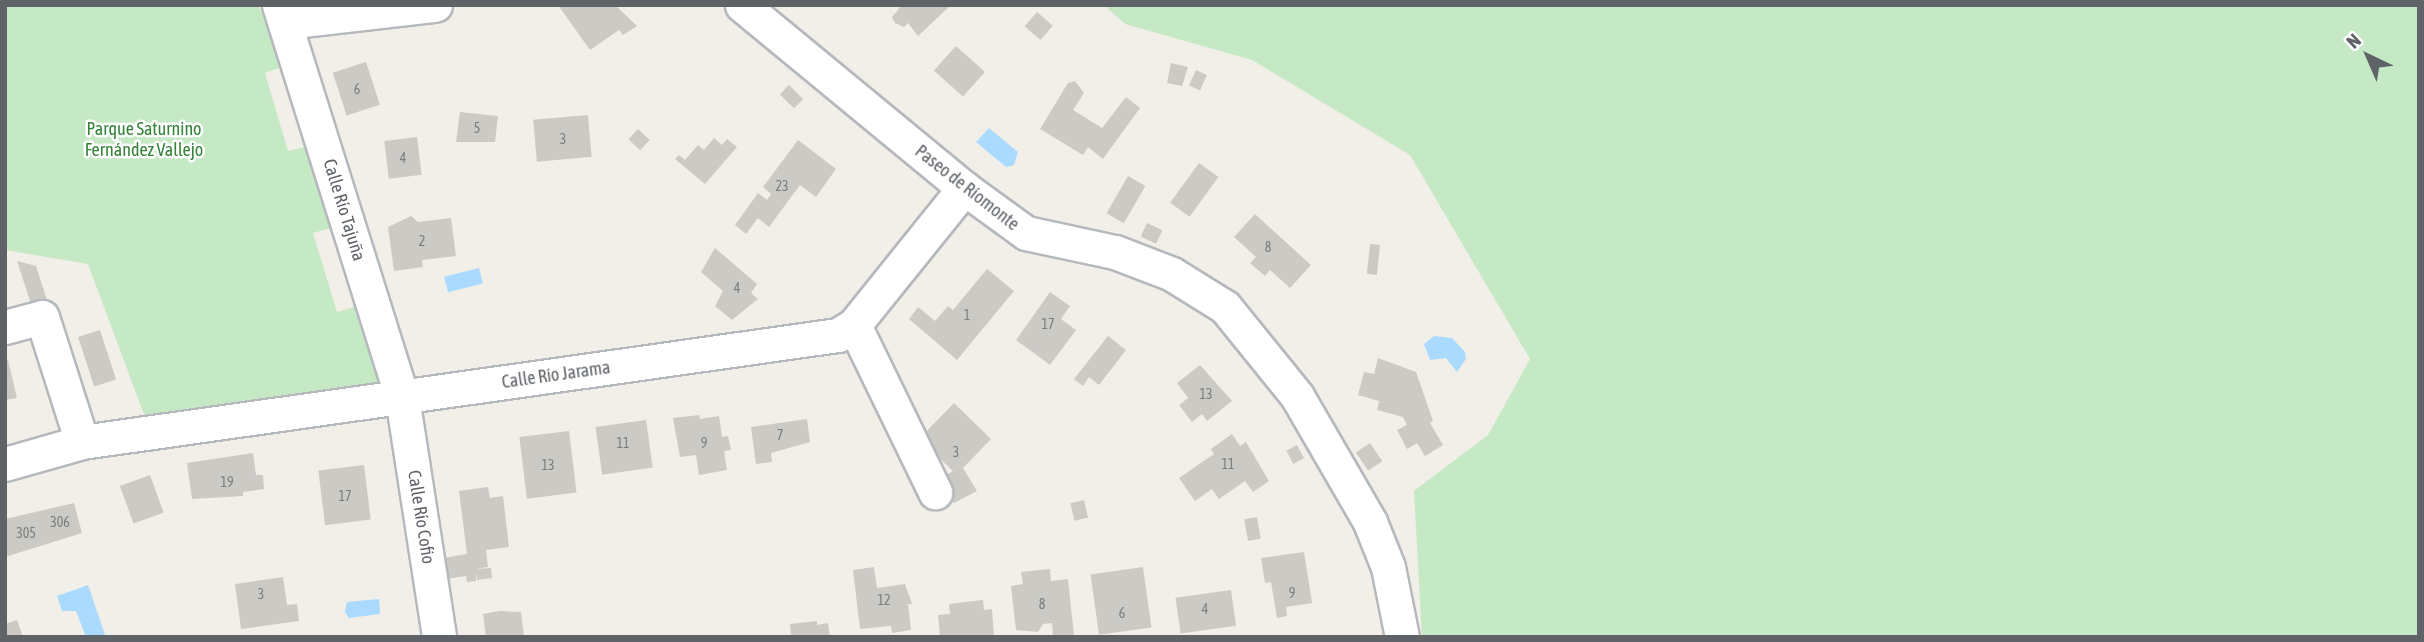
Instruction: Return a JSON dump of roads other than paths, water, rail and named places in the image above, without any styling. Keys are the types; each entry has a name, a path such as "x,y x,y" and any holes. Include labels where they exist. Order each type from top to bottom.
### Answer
{"street":[{"path":"282,14 435,5"},
{"name":"Paseo de Ríomonte","path":"742,5 964,188 1026,233 1115,252 1172,274 1225,307 1297,396 1370,522 1388,567 1402,637"},
{"name":"Calle Río Tajuña","path":"282,14 402,397"},
{"name":"Calle Río Jarama","path":"5,464 82,442 838,335 853,325 964,188"},
{"path":"5,327 42,317 82,442"},
{"path":"853,325 935,492"},
{"name":"Calle Río Cofio","path":"402,397 434,634"}],"water":[{"path":"989,128 1018,152 1014,165 1006,167 976,142"},
{"path":"479,268 483,284 448,292 444,277"},
{"path":"1434,336 1452,338 1465,352 1466,359 1457,372 1446,358 1430,360 1424,344"},
{"path":"88,585 105,635 102,637 86,637 76,611 62,611 57,596"},
{"path":"379,599 380,614 349,618 345,612 347,602"}],"park label":[{"name":"Parque Saturnino Fernández Vallejo","path":"144,140"}]}
